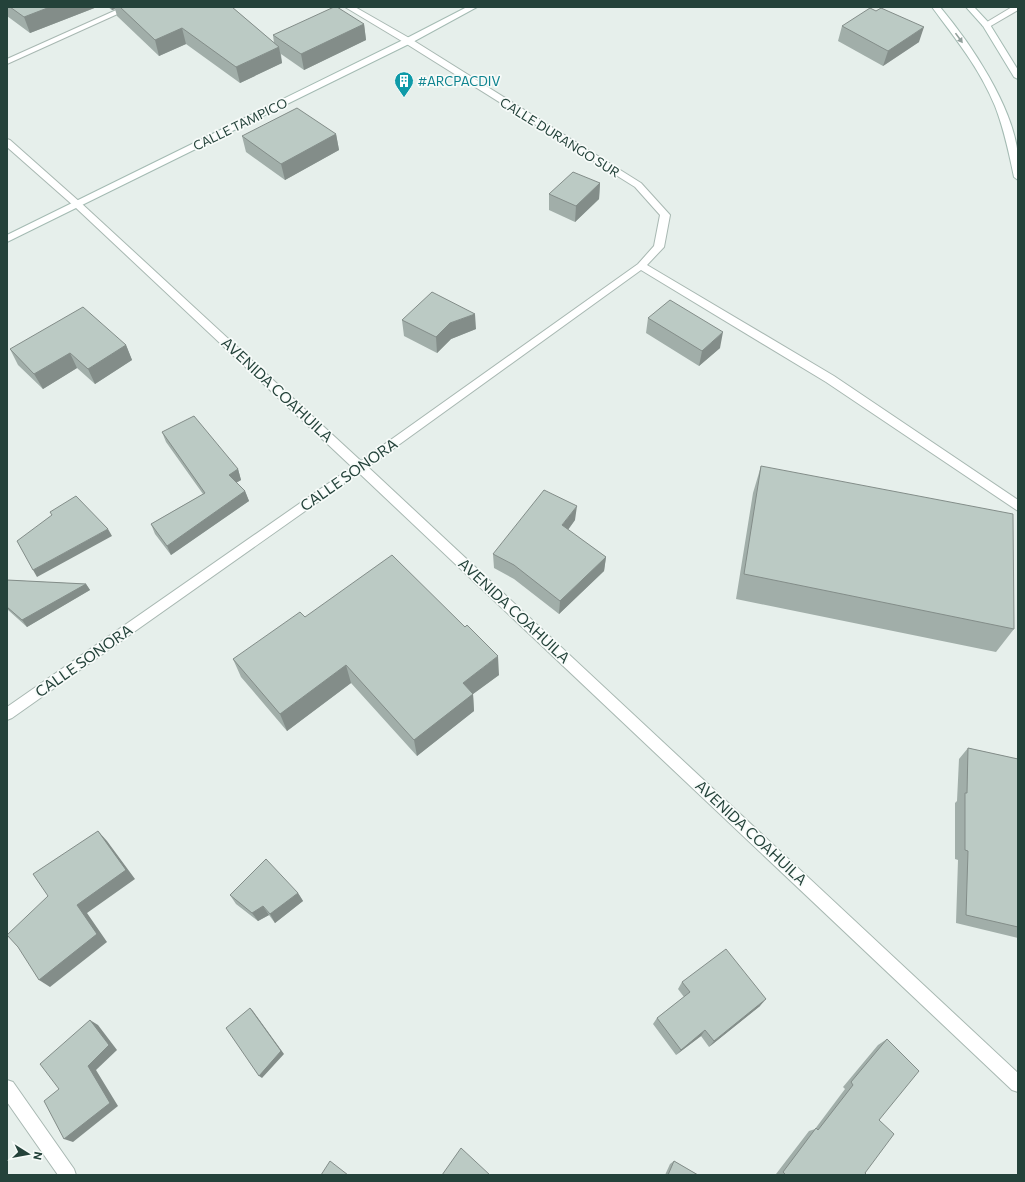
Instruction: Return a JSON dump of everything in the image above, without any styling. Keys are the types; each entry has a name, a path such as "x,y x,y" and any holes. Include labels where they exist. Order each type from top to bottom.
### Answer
{"street":[{"path":"105,7 115,14"},
{"path":"7,62 129,7"},
{"name":"CALLE DURANGO SUR","path":"350,7 408,41 638,185 665,215"},
{"name":"CALLE TAMPICO","path":"7,239 408,41 473,7"},
{"path":"936,7 966,48 994,95 1012,144 1018,177"},
{"path":"970,7 986,25 1018,77"},
{"path":"986,25 1018,7"},
{"name":"AVENIDA COAHUILA","path":"7,142 78,205 360,467 1018,1084"},
{"name":"CALLE SONORA","path":"7,714 360,467 641,266 659,247 665,215"},
{"path":"641,266 830,379 1018,506"},
{"path":"7,1088 68,1175"}],"building":[{"path":"10,7 50,7 24,17"},
{"path":"120,7 232,7 279,47 236,67 182,28 155,40"},
{"path":"334,7 337,7 364,24 301,54 273,35"},
{"path":"870,8 876,11 881,8 924,27 888,51 842,26"},
{"path":"297,108 336,134 281,164 242,136"},
{"path":"573,172 600,183 576,206 549,194"},
{"path":"432,292 475,314 450,323 436,337 402,320"},
{"path":"670,300 723,332 702,351 648,318"},
{"path":"83,307 126,345 88,369 70,353 34,374 10,349"},
{"path":"194,416 238,469 229,475 245,491 167,546 151,524 205,493 162,432"},
{"path":"761,466 1013,514 1014,629 744,574"},
{"path":"544,490 577,506 562,525 606,557 560,601 514,565 493,554"},
{"path":"76,496 108,529 33,570 17,541 52,515 50,512"},
{"path":"392,555 465,627 467,625 498,656 463,683 473,694 414,740 346,665 280,714 233,659 300,612 305,617"},
{"path":"7,580 86,584 22,620 7,607"},
{"path":"968,748 1018,759 1018,927 966,915 968,851 965,850 965,793 967,793"},
{"path":"98,831 126,870 77,905 97,934 39,980 18,947 7,935 48,896 33,874"},
{"path":"266,859 298,893 270,914 263,906 252,913 230,895"},
{"path":"726,949 766,999 714,1041 705,1030 681,1050 657,1018 690,992 682,982"},
{"path":"250,1008 281,1051 259,1076 226,1028"},
{"path":"90,1020 109,1045 88,1066 110,1103 64,1139 44,1101 59,1089 40,1064"},
{"path":"887,1039 919,1071 879,1120 894,1134 865,1173 867,1175 786,1175 783,1172 816,1128 818,1130 853,1085 851,1082"},
{"path":"461,1148 490,1175 442,1175"},
{"path":"330,1161 348,1175 321,1175"},
{"path":"674,1161 698,1175 668,1175"}],"place":[{"name":"#ARCPACDIV","path":"404,98"}]}
